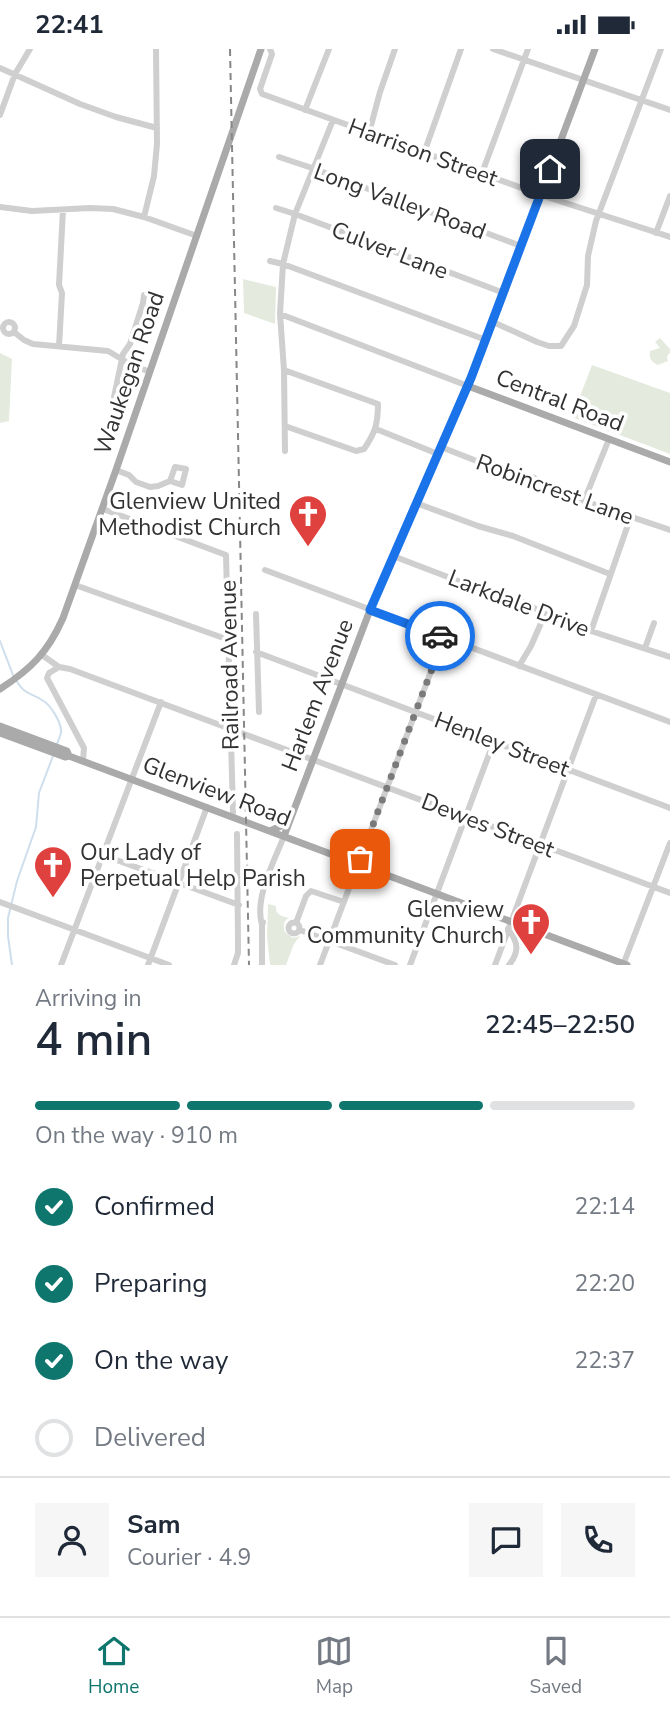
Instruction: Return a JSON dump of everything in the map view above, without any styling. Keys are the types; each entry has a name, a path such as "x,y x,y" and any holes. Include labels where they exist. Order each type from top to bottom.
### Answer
{"main road":[{"name":"Waukegan Road","path":"0,689 19,677 42,655 56,634 103,509 261,49"},
{"name":"Harlem Avenue","path":"284,836 370,610 468,386 595,49"},
{"name":"Central Road","path":"468,386 670,462"},
{"name":"Glenview Road","path":"0,726 47,747"},
{"name":"Glenview Road","path":"0,733 61,752 67,751 69,755 83,761 436,894 509,925 625,965"},
{"path":"270,831 281,826 293,813"}],"street":[{"path":"0,115 15,74 30,49"},
{"path":"144,217 156,162 156,49"},
{"name":"Harrison Street","path":"270,49 272,54 261,86 265,95 541,195 670,237"},
{"path":"305,110 329,49"},
{"path":"369,133 395,49"},
{"path":"424,152 461,49"},
{"path":"493,49 670,110"},
{"path":"482,173 528,49"},
{"path":"493,322 549,346 561,346 574,326 587,285 592,235 660,49"},
{"path":"0,68 99,112 157,128"},
{"path":"285,451 280,314 283,264 295,214 333,120"},
{"name":"Long Valley Road","path":"279,157 521,246"},
{"path":"656,233 670,196"},
{"path":"0,207 32,211 113,209 197,236"},
{"name":"Culver Lane","path":"276,208 504,293"},
{"path":"59,346 63,210"},
{"path":"270,261 486,340"},
{"path":"114,397 124,351 130,344 144,295"},
{"name":"Central Road","path":"280,314 468,386"},
{"path":"14,332 31,343 108,351 122,361 150,372"},
{"path":"284,370 377,404 376,429 363,449 356,451 285,426"},
{"name":"Robincrest Lane","path":"376,429 492,467 532,477 584,502 670,530"},
{"path":"584,502 609,439"},
{"path":"116,470 150,488 170,481"},
{"path":"416,503 513,536 610,575"},
{"name":"Railroad Avenue","path":"103,509 226,555 231,817"},
{"path":"591,631 631,516"},
{"name":"Larkdale Drive","path":"393,556 461,582 502,593 545,614 591,631 670,657"},
{"path":"265,570 670,722"},
{"path":"75,585 229,640"},
{"path":"256,614 259,712"},
{"path":"519,666 545,614"},
{"path":"645,648 654,623"},
{"path":"320,965 444,637"},
{"path":"528,669 531,646"},
{"name":"Henley Street","path":"256,652 670,808"},
{"name":"Dewes Street","path":"42,655 59,667 70,669"},
{"name":"Dewes Street","path":"42,655 70,669 670,893"},
{"path":"59,667 49,673 47,678 82,744 85,754 83,761"},
{"path":"495,965 596,695"},
{"path":"61,965 161,702"},
{"path":"410,965 494,741"},
{"path":"149,962 207,807"},
{"path":"234,965 238,953 237,834"},
{"name":"Harlem Avenue","path":"262,965 265,887 284,836"},
{"path":"625,965 670,843"},
{"path":"103,855 239,905"},
{"path":"344,902 310,891 306,896 298,927 395,965"},
{"path":"3,903 149,962 169,965"},
{"path":"509,925 517,948 509,965"}],"shaded area":[{"path":"243,279 276,287 275,324 244,313"},
{"path":"660,338 670,349 670,353 667,356 668,361 658,365 651,359 650,351 660,348 655,342"},
{"path":"0,353 12,359 9,421 0,423"},
{"path":"592,365 670,393 670,454 572,417"},
{"path":"268,904 276,906 278,913 289,918 284,924 285,932 293,938 300,936 286,965 270,965"}],"waterway":[{"path":"0,641 13,675"},
{"path":"16,680 25,691 45,702 55,715 61,729 57,744"},
{"path":"12,965 8,918 17,881 36,827 39,793 53,756"}],"railway":[{"path":"230,49 249,965"}],"way so far":[{"path":"360,859 444,637 440,636"}],"place":[{"name":"Glenview United Methodist Church","path":"308,548"},
{"name":"Our Lady of Perpetual Help Parish","path":"53,899"},
{"name":"Glenview Community Church","path":"531,956"}],"route":[{"path":"440,636 370,610 471,378 550,169"}]}
